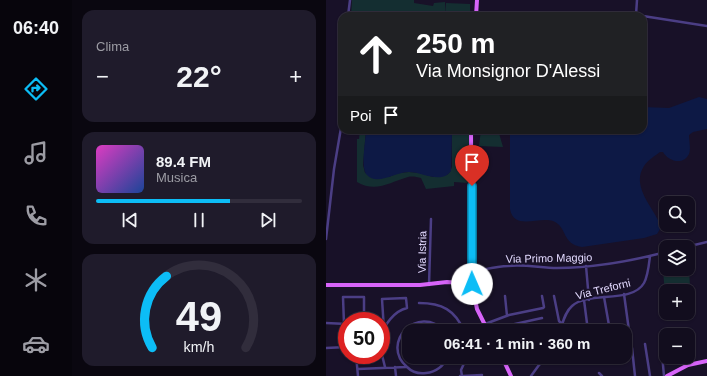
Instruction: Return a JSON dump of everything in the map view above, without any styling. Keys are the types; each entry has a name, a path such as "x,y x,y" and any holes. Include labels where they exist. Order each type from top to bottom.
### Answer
{"main road":[{"path":"476,12 477,0"},
{"path":"471,134 471,272 477,309 484,324"},
{"path":"326,285 429,285 447,282 472,284"},
{"path":"668,376 688,365 707,361"},
{"path":"505,364 511,376"}],"street":[{"path":"348,12 350,0"},
{"path":"636,12 637,0"},
{"path":"647,17 707,26"},
{"path":"326,239 334,169 340,134"},
{"name":"Via Istria","path":"429,285 430,219"},
{"path":"695,245 707,242"},
{"path":"650,256 659,254"},
{"name":"Via Primo Maggio","path":"471,272 506,266 556,268 586,266 650,256"},
{"name":"Via Treforni","path":"562,324 570,308 575,303 584,300 624,294 637,290 643,284 650,256"},
{"path":"586,266 589,300"},
{"path":"624,294 628,324"},
{"path":"505,296 507,316"},
{"path":"493,324 507,316 543,308 542,296"},
{"path":"554,296 559,321 562,324"},
{"path":"345,312 343,297 364,297 364,312"},
{"path":"604,297 609,324"},
{"path":"382,298 406,298 407,308 402,309 395,314 384,330 382,298"},
{"path":"584,300 587,324"},
{"path":"419,304 436,304 445,308 461,324"},
{"path":"508,324 542,318"},
{"path":"412,324 426,321 435,324"},
{"path":"326,323 338,324"},
{"path":"402,334 398,350 402,361"},
{"path":"645,344 650,376"},
{"path":"326,348 338,347"},
{"path":"632,348 635,376"},
{"path":"357,364 358,376"},
{"path":"358,369 406,367 423,373 434,371 443,364"},
{"path":"464,364 461,370 461,376 482,375"},
{"path":"531,376 539,364"},
{"path":"665,364 668,376"},
{"path":"395,367 396,376"},
{"path":"417,372 418,376"},
{"path":"599,373 602,376"}],"green space":[{"path":"352,0 414,0 414,3 433,6 434,3 445,2 445,12 351,12"},
{"path":"446,3 470,4 470,12 445,12"},
{"path":"360,134 366,134 363,165 365,173 389,177 398,173 409,172 420,173 433,177 447,175 450,172 452,167 452,134 469,134 469,183 454,182 454,186 426,189 421,178 408,177 383,186 370,187 364,185 357,182 357,139 359,139"},
{"path":"480,134 499,134 503,147 479,146"},
{"path":"663,276 689,276 690,284 664,284"}],"water":[{"path":"699,97 707,99 707,129 693,132 689,135 690,152 686,158 676,161 668,158 663,152 660,152 644,166 641,173 641,188 659,222 659,231 657,234 644,238 582,247 571,243 561,227 553,221 522,221 512,216 510,209 510,134 647,134 647,107 669,108"},
{"path":"366,134 452,134 451,171 442,177 408,172 381,179 371,178 365,171 364,154"}],"route":[{"path":"472,186 472,284"}]}
